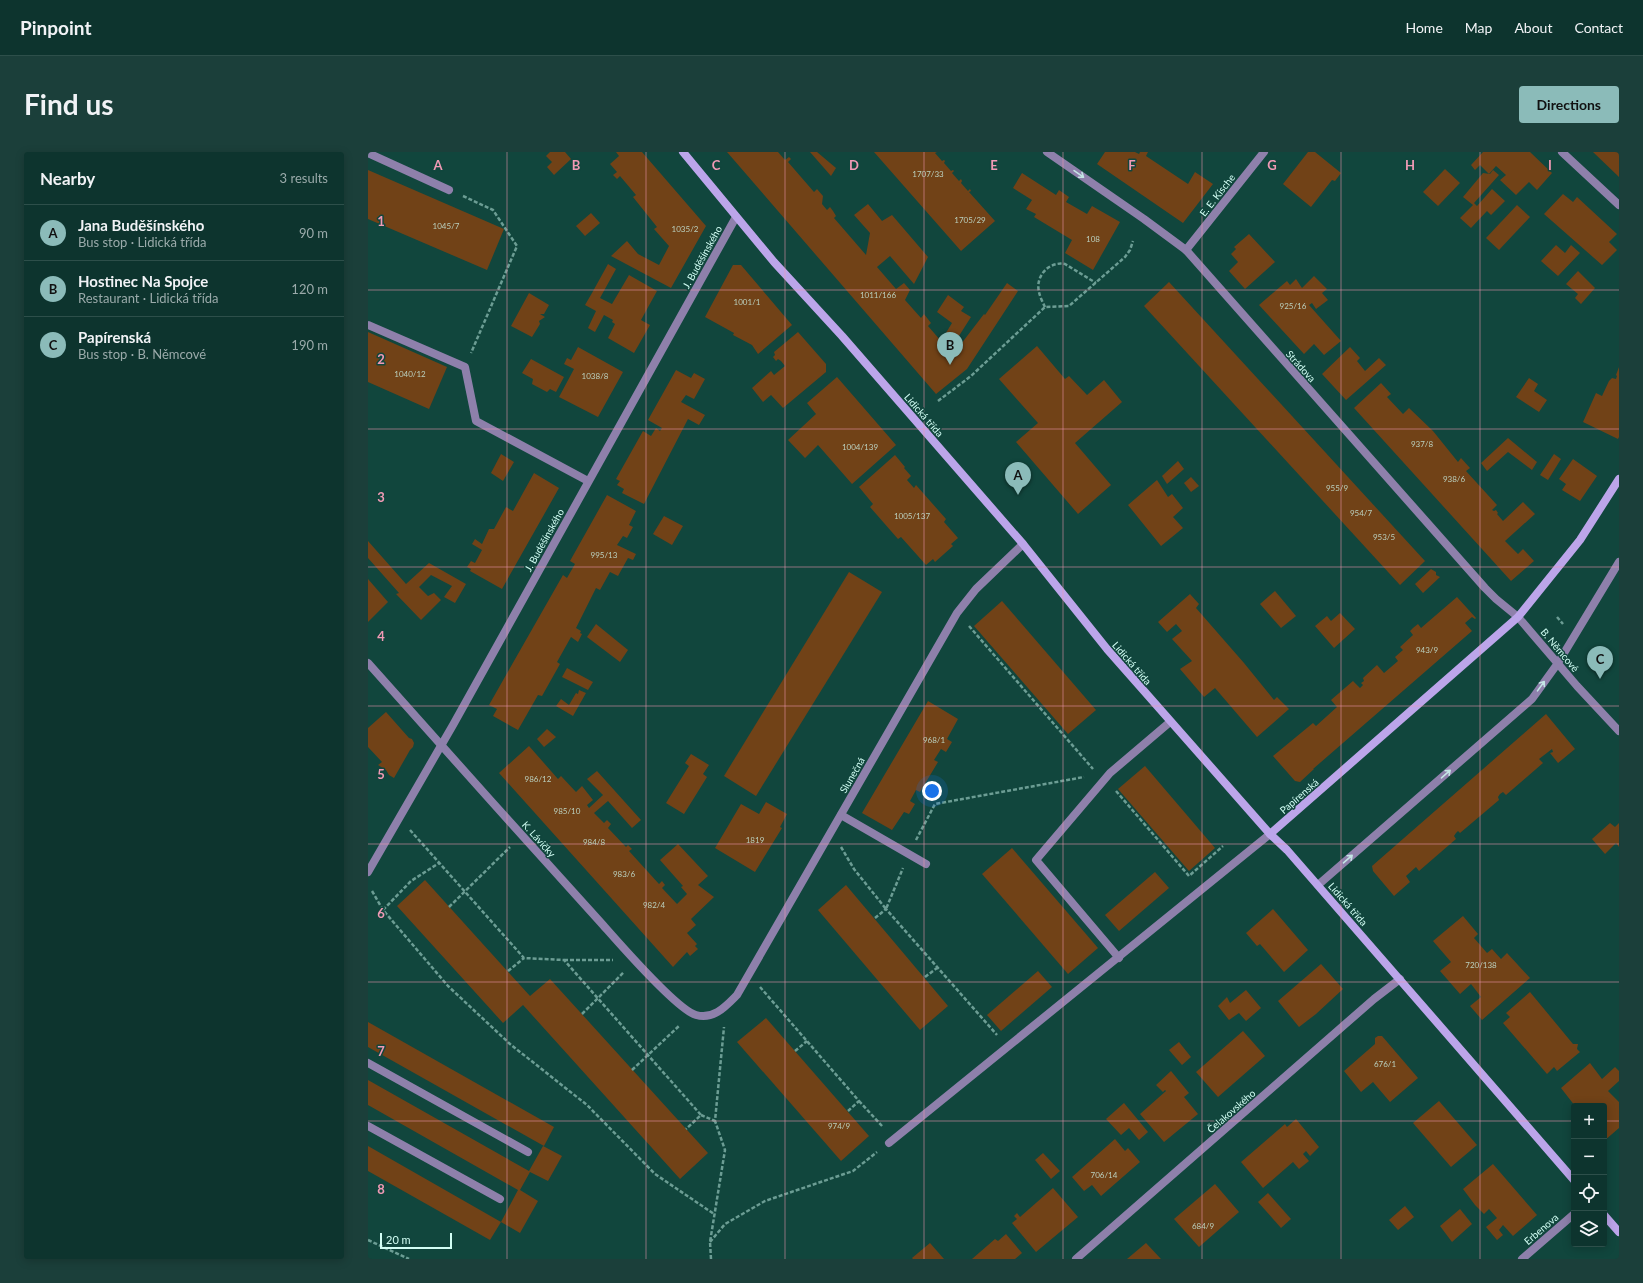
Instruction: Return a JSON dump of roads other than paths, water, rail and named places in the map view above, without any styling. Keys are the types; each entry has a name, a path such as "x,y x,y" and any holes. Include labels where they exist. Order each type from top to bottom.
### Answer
{"street":[{"name":"Strádova","path":"1047,152 1186,250 1485,588 1518,617"},
{"name":"E. E. Kische","path":"1186,250 1264,152"},
{"path":"1562,152 1619,205"},
{"path":"368,153 449,190"},
{"name":"Lidická třída","path":"686,153 774,262 842,336 1023,544 1107,649 1170,722 1270,834 1288,850 1571,1177"},
{"name":"J. Buděšínského","path":"368,872 441,746 736,216"},
{"path":"368,325 465,367 476,421 588,481"},
{"name":"Papírenská","path":"1270,834 1518,617 1580,540 1619,479"},
{"name":"Slunečná","path":"692,1014 705,1016 715,1014 723,1009 737,995 957,613 976,589 1023,544"},
{"path":"1318,885 1532,699 1558,662 1619,562"},
{"name":"B. Němcové","path":"1518,617 1619,731"},
{"name":"K. Lávičky","path":"368,663 522,836 636,960 678,1003 692,1014"},
{"path":"1118,958 1036,860 1105,775 1170,722"},
{"path":"841,814 926,864"},
{"path":"892,1142 1270,834"},
{"name":"Čelakovského","path":"1076,1259 1374,999 1400,979"},
{"path":"368,1063 528,1152"},
{"path":"368,1126 500,1199"},
{"name":"Erbenova","path":"1522,1259 1571,1217"},
{"path":"1607,1218 1619,1232"}],"place":[{"name":"Hostinec Na Spojce","path":"950,365"},
{"name":"Jana Buděšínského","path":"1018,495"},
{"name":"Papírenská","path":"1600,679"}]}
